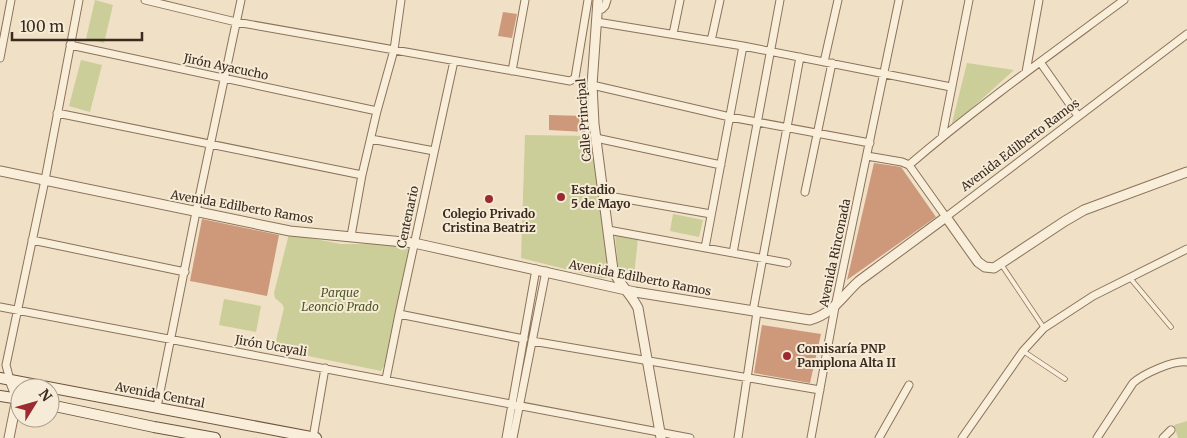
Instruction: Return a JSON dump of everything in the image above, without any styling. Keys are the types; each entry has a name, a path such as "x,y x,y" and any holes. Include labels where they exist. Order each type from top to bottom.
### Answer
{"main road":[{"name":"Avenida Central","path":"5,379 314,438"},
{"path":"60,407 215,438"}],"street":[{"path":"0,58 11,0"},
{"path":"5,379 6,366 45,180 79,0"},
{"path":"145,0 236,22 573,81 588,0"},
{"path":"157,408 241,0"},
{"path":"351,236 362,175 394,50 401,0"},
{"path":"512,71 525,0"},
{"name":"Calle Principal","path":"598,0 592,85 596,138 613,270 617,280 633,298 638,308 660,435"},
{"path":"598,10 605,6 606,0"},
{"path":"673,34 680,0"},
{"path":"711,41 720,0"},
{"path":"733,253 780,0"},
{"path":"805,192 818,134 838,0"},
{"name":"Avenida Rinconada","path":"811,438 835,307 899,0"},
{"path":"942,137 969,0"},
{"path":"1026,72 1039,0"},
{"path":"909,165 1026,72 1124,0"},
{"path":"597,22 743,46 951,87"},
{"name":"Avenida Edilberto Ramos","path":"0,171 290,231 414,242 625,289 810,320 822,317 835,307 859,281 1187,34"},
{"name":"Jirón Ayacucho","path":"70,45 377,111"},
{"path":"705,248 743,46"},
{"path":"738,438 763,258 800,57"},
{"name":"Centenario","path":"386,379 454,61"},
{"path":"1040,62 1078,116"},
{"path":"592,85 758,123 870,143"},
{"path":"57,113 362,175"},
{"path":"596,138 721,165"},
{"path":"371,139 434,151"},
{"path":"867,156 909,165 978,262 985,267 994,268 1084,210 1187,172"},
{"path":"603,195 711,214"},
{"path":"608,230 787,263"},
{"path":"32,240 185,272"},
{"path":"962,438 1023,351 1044,328 1081,302 1187,249"},
{"path":"513,438 524,339 541,270"},
{"path":"506,438 532,341 541,270"},
{"name":"Jirón Ucayali","path":"0,307 386,379 660,435 690,438"},
{"path":"399,314 524,339"},
{"path":"532,341 820,390"},
{"path":"1097,438 1132,383 1139,378 1174,363 1187,362"},
{"path":"314,438 325,368"},
{"path":"879,438 909,385"},
{"path":"1163,438 1170,430"}],"lane":[{"path":"1001,264 1044,328"},
{"path":"1130,278 1171,327"},
{"path":"1023,351 1065,379"}],"green space":[{"path":"95,0 113,5 104,43 86,39"},
{"path":"81,60 102,65 90,112 69,106"},
{"path":"967,63 1014,70 951,127"},
{"name":"Estadio 5 de Mayo","path":"525,135 591,136 610,270 608,278 601,278 521,258"},
{"path":"673,214 703,220 699,237 670,231"},
{"name":"Parque Leoncio Prado","path":"289,234 341,244 383,244 409,249 384,366 381,371 274,349 284,308 275,298 274,293"},
{"path":"615,235 638,238 634,276 631,282 622,281 619,278"},
{"path":"224,299 261,306 256,332 219,325"},
{"path":"1187,421 1187,438 1178,438 1174,425"}],"building":[{"path":"503,12 517,14 512,38 498,36"},
{"path":"549,115 585,116 585,132 549,130"},
{"path":"874,163 901,167 936,217 847,280"},
{"path":"202,219 279,235 267,296 190,281"},
{"name":"Comisaría PNP Pamplona Alta II","path":"762,325 821,334 810,383 754,373"}],"place":[{"name":"Estadio 5 de Mayo","path":"561,197"},
{"name":"Colegio Privado Cristina Beatriz","path":"489,199"},
{"name":"Comisaría PNP Pamplona Alta II","path":"787,356"}]}
